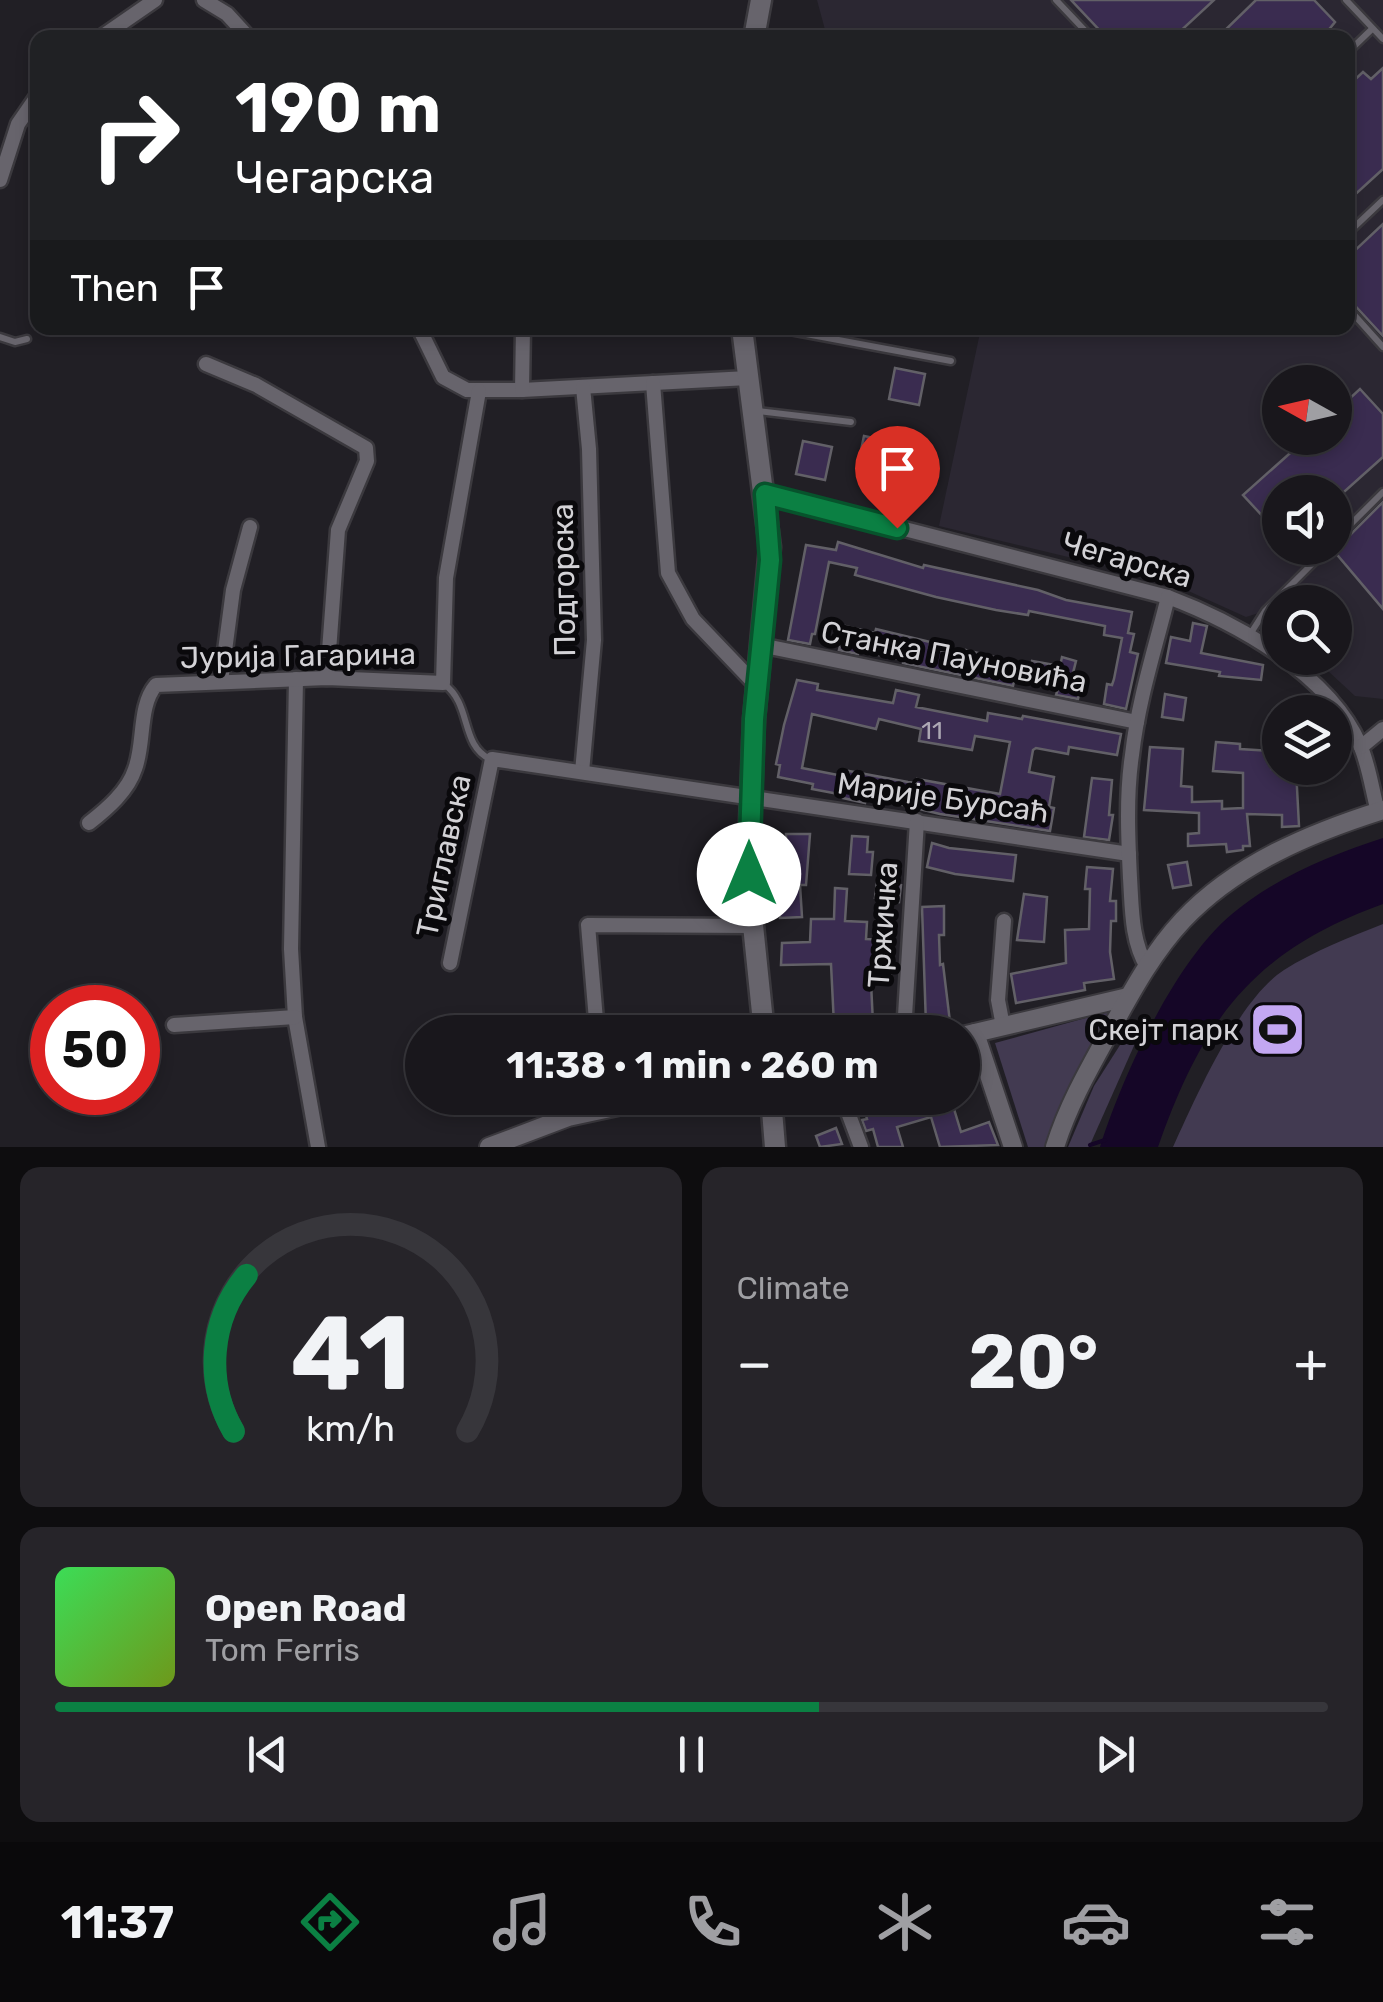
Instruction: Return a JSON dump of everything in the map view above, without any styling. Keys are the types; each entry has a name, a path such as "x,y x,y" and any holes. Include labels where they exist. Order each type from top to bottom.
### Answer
{"main road":[{"path":"755,30 761,0"},
{"path":"743,335 770,560 756,686 750,797 753,926 762,1015"},
{"path":"772,1115 775,1147"}],"street":[{"path":"112,30 155,0"},
{"path":"204,0 241,30"},
{"path":"0,180 18,124 30,107"},
{"path":"422,335 442,377 459,388 479,391 748,378"},
{"path":"522,390 523,335"},
{"path":"206,364 256,384 366,448 368,461 338,530 327,678"},
{"path":"653,384 668,573 693,619 756,686"},
{"name":"Подгорска","path":"582,772 594,640 589,450 583,387"},
{"path":"443,684 446,578 479,391"},
{"name":"Чегарска","path":"765,494 1168,597 1217,617 1323,692 1339,710 1361,747 1381,811"},
{"path":"221,680 234,590 250,527"},
{"path":"1147,967 1135,935 1128,854 1129,778 1137,722 1168,597"},
{"name":"Станка Пауновића","path":"760,646 1137,722"},
{"path":"296,678 291,950 295,1017 318,1147"},
{"name":"Јурија Гагарина","path":"89,823 112,802 135,770 149,695 156,685 296,678 443,684"},
{"path":"1361,747 1383,729"},
{"path":"492,760 750,797"},
{"name":"Триглавска","path":"450,964 492,760"},
{"name":"Марије Бурсаћ","path":"750,797 1128,854"},
{"path":"1055,1147 1078,1090 1128,997 1180,922 1235,876 1291,846 1381,811"},
{"name":"Тржичка","path":"905,1015 917,821"},
{"path":"1003,1026 998,1000 1004,921"},
{"path":"596,1015 588,925 753,926"},
{"path":"980,1031 1128,997"},
{"path":"174,1026 295,1017"},
{"path":"980,1063 1012,1147"},
{"path":"489,1147 573,1115"},
{"path":"849,1115 861,1147"}],"lane":[{"path":"1056,0 1084,30"},
{"path":"1346,0 1383,40"},
{"path":"1355,45 1372,28"},
{"path":"1355,226 1383,200"},
{"path":"1355,316 1383,348"},
{"path":"810,335 950,362"},
{"path":"0,338 26,340"},
{"path":"752,411 851,422"},
{"path":"1352,523 1383,492"},
{"path":"1249,636 1265,611 1311,565"},
{"name":"Јурија Гагарина","path":"443,684 459,698 472,745 492,760"}],"shaded area":[{"path":"817,0 1383,0 1383,699 1355,696 1332,675 1352,675 1352,585 1262,585 1262,612 1246,617 1164,580 939,526 980,335 1355,335 1355,30 825,30"},
{"path":"1383,838 1383,904 1299,944 1239,995 1194,1062 1158,1147 1100,1147 1153,1022 1190,960 1211,935 1248,901 1285,879"},
{"path":"1383,924 1383,1147 1173,1147 1220,1051 1250,1003 1267,984 1307,957"},
{"path":"1111,1011 1049,1147 1028,1147 995,1043"},
{"path":"1127,1034 1137,1039 1089,1147 1068,1147 1094,1086"}],"building":[{"path":"1071,0 1214,0 1182,30 1099,30"},
{"path":"1256,0 1314,0 1335,22 1329,30 1225,30"},
{"path":"1383,68 1383,169 1355,195 1355,79 1363,72 1371,79"},
{"path":"1383,224 1383,336 1355,306 1355,250"},
{"path":"895,368 925,374 919,405 889,399"},
{"path":"1360,389 1383,414 1383,457 1352,485 1352,475 1265,475 1288,455 1352,455 1352,396"},
{"path":"864,436 903,444 899,463 860,455"},
{"path":"803,441 832,447 825,480 796,474"},
{"path":"1262,478 1262,516 1243,495"},
{"path":"1383,502 1383,609 1346,565 1352,565 1352,533"},
{"path":"838,542 923,568 924,565 1132,612 1128,633 1134,634 1130,652 1138,654 1126,709 1104,704 1107,684 1112,685 1114,679 1122,638 1104,635 1105,626 936,597 855,575 857,568 829,562 810,644 788,640 806,545 836,550"},
{"path":"1193,623 1207,626 1201,653 1262,665 1261,680 1219,676 1220,672 1166,663 1171,637 1190,641"},
{"path":"845,626 930,642 929,648 965,658 966,650 1031,666 1032,661 1060,666 1062,657 1076,661 1072,677 1082,680 1078,699 1056,695 1058,689 1014,681 1013,686 903,660 839,650"},
{"path":"797,680 818,684 817,690 893,703 896,690 919,695 916,707 987,721 988,713 1022,719 1023,716 1121,734 1117,755 1069,747 1068,754 1033,750 1029,772 1054,777 1050,831 940,814 866,796 865,803 812,789 813,784 778,777 780,765 776,764","holes":["812,714 876,729 879,719 921,729 919,741 972,750 975,736 1010,742 1000,794 917,779 916,783 849,771 848,777 802,768"]},
{"path":"1165,694 1186,698 1183,720 1162,717"},
{"path":"1216,742 1262,750 1262,785 1297,785 1299,826 1282,827 1282,815 1247,814 1250,846 1227,852 1226,844 1188,846 1188,834 1199,833 1199,813 1144,810 1150,747 1183,749 1181,786 1192,787 1192,802 1222,801 1222,809 1243,808 1243,773 1213,771"},
{"path":"1092,778 1112,780 1109,840 1084,837"},
{"path":"786,834 810,834 806,885 800,885 802,917 780,918 779,862 787,863"},
{"path":"852,836 868,837 867,852 873,852 871,875 849,874"},
{"path":"932,843 1016,855 1013,881 927,867"},
{"path":"1187,862 1191,885 1173,888 1168,865"},
{"path":"1087,867 1113,869 1110,901 1116,901 1116,921 1111,921 1110,952 1114,979 1084,983 1085,990 1016,1003 1011,974 1066,963 1065,930 1089,929"},
{"path":"877,882 901,885 899,902 875,898"},
{"path":"835,888 847,889 845,921 867,922 866,939 890,940 891,982 871,983 873,1015 834,1015 831,964 781,965 782,943 810,942 811,919 834,919"},
{"path":"1024,894 1047,897 1044,942 1017,940"},
{"path":"944,906 944,935 939,935 940,965 943,964 949,1015 926,1015 922,907"},
{"path":"866,1115 956,1115 961,1132 989,1122 998,1145 940,1147 931,1117 897,1127 903,1147 878,1147 873,1129 866,1131 862,1120 867,1119"},
{"path":"836,1128 842,1144 820,1147 816,1136"}],"waterway":[{"path":"1090,1145 1105,1140"}],"place":[{"name":"Скејт парк","path":"1278,1030"}],"route":[{"path":"749,874 754,719 770,560 765,494 897,528"}]}
